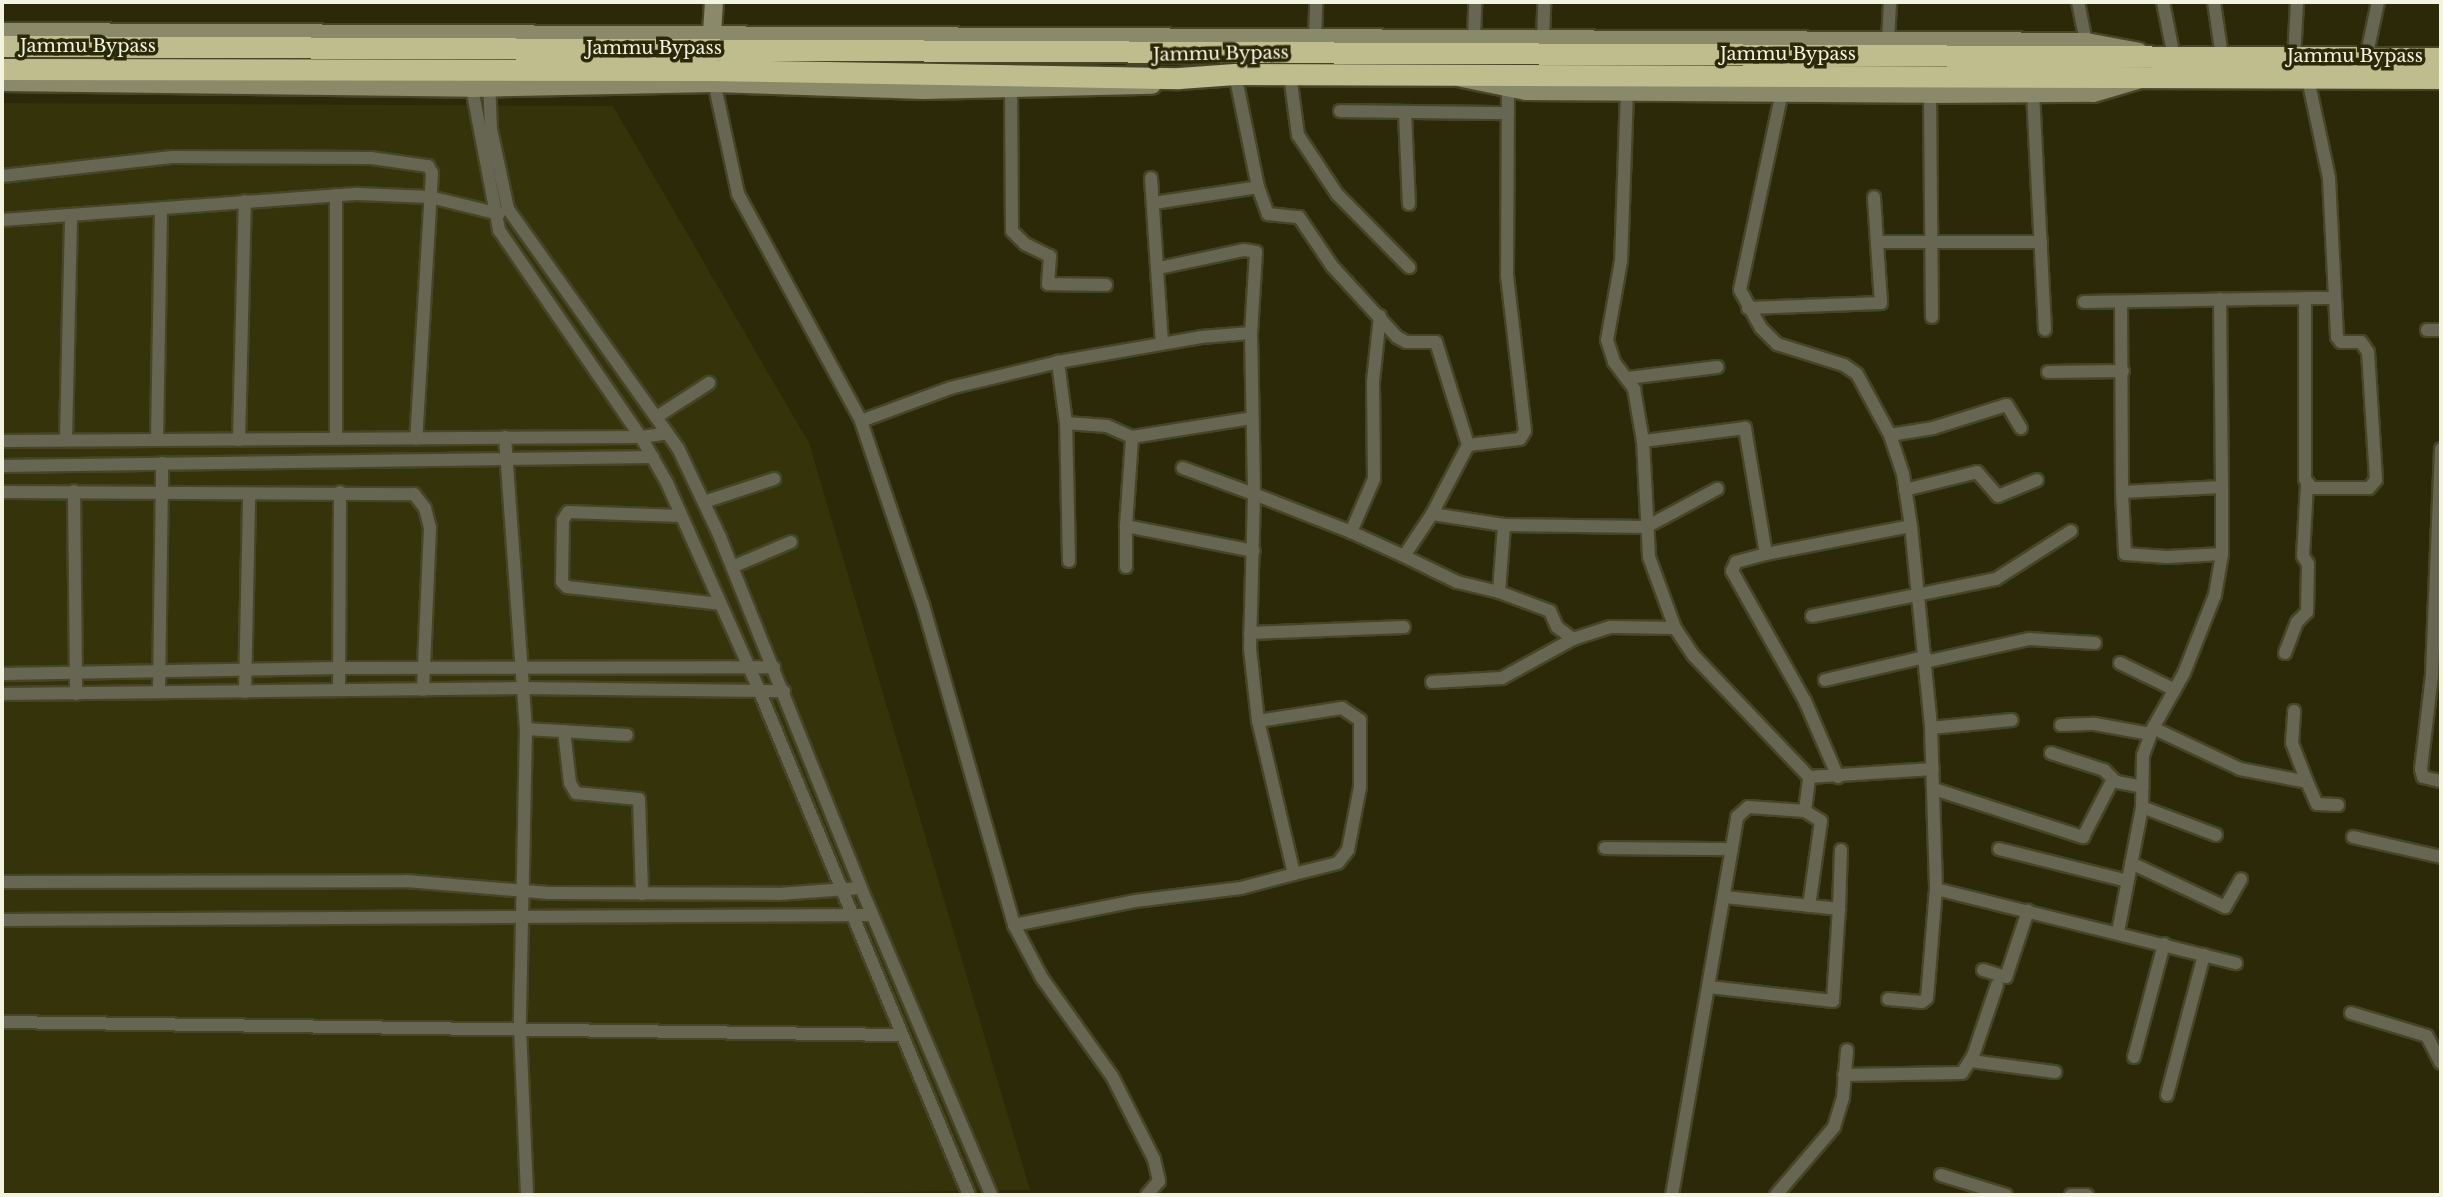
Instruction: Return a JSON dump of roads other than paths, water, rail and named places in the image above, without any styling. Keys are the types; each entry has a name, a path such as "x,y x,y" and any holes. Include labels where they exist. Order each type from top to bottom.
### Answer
{"highway":[{"name":"Jammu Bypass","path":"2,46 712,60 1180,78 1235,74 1458,76 1508,83 2441,78"},
{"name":"Jammu Bypass","path":"2,69 480,80 712,60 2441,58"}],"street":[{"path":"714,2 712,60 738,194 861,421 923,605 1014,925 1042,978 1112,1076 1160,1172 1153,1193"},
{"path":"1315,38 1316,2"},
{"path":"1474,39 1475,2"},
{"path":"1544,2 1544,40"},
{"path":"1888,41 1890,2"},
{"path":"2078,2 2086,42"},
{"path":"2163,2 2174,57"},
{"path":"2214,2 2222,57"},
{"path":"2294,58 2297,2"},
{"path":"2366,58 2378,2"},
{"path":"2,32 712,60 1011,89 1136,87 1180,78"},
{"path":"712,60 1315,38 2086,42 2128,48 2150,57"},
{"path":"1235,74 1258,187 1268,214 1299,217 1332,266 1406,342 1436,342 1468,445 1432,514 1404,556"},
{"path":"1290,75 1298,135 1337,194 1409,267"},
{"path":"1468,445 1520,439 1525,431 1507,276 1508,83 1627,91 2093,93 2144,78"},
{"path":"2307,485 2369,488 2376,480 2367,348 2361,342 2338,339 2328,170 2308,79"},
{"path":"2,82 480,80"},
{"path":"480,80 492,212 512,253 642,437 653,457 759,690 899,1035 969,1195"},
{"path":"480,80 500,186 514,218 658,416 704,502 784,691 872,915 991,1195"},
{"path":"1011,89 1012,231 1025,244 1049,256 1046,282 1051,286 1106,285"},
{"path":"1627,91 1621,261 1607,340 1614,362 1628,378 1637,396 1643,441 1646,527 1652,566 1675,628 1693,655 1809,777 1933,768"},
{"path":"1782,92 1739,282 1748,308 1777,344 1852,369 1890,435 1905,490 1911,526 1931,728 1936,889 1927,998 1922,1002 1888,999"},
{"path":"2033,93 2045,330"},
{"path":"1930,94 1932,317"},
{"path":"1339,111 1508,113"},
{"path":"1405,113 1409,204"},
{"path":"2,176 172,157 371,158 428,166 432,173 416,439"},
{"path":"1151,178 1162,343"},
{"path":"1154,203 1258,187"},
{"path":"2,220 335,195 430,197 514,218"},
{"path":"335,195 336,439"},
{"path":"1748,308 1881,303 1874,197"},
{"path":"239,440 246,201"},
{"path":"157,439 161,208"},
{"path":"66,439 71,215"},
{"path":"1877,242 2041,242"},
{"path":"1159,268 1254,250 1259,268 1251,333 1254,551 1250,633 1258,721 1294,874"},
{"path":"2286,653 2297,622 2307,612 2308,564 2303,556 2307,485 2305,298"},
{"path":"2084,302 2335,298"},
{"path":"2118,932 2142,807 2143,755 2152,731 2175,690 2220,582 2220,299"},
{"path":"2121,302 2125,554 2140,558 2222,554"},
{"path":"1351,532 1374,479 1373,382 1380,316"},
{"path":"2427,330 2441,330"},
{"path":"861,421 950,388 1058,362 1162,343 1251,333"},
{"path":"1058,362 1066,423 1069,561"},
{"path":"1628,378 1717,367"},
{"path":"2048,372 2123,371"},
{"path":"658,416 709,383"},
{"path":"1890,435 1933,428 2007,405 2021,428"},
{"path":"1066,423 1107,426 1132,437 1252,418"},
{"path":"1643,441 1745,428 1766,554"},
{"path":"2,441 642,437 668,433"},
{"path":"505,437 526,729 520,1027 527,1195"},
{"path":"1126,567 1132,437"},
{"path":"2441,449 2438,608 2421,774 2441,781"},
{"path":"2,466 653,457"},
{"path":"159,691 162,463"},
{"path":"1183,468 1351,532 1457,582 1499,592 1550,611 1557,627 1573,639"},
{"path":"1905,490 1977,472 1998,496 2037,480"},
{"path":"704,502 774,480"},
{"path":"2122,492 2222,487"},
{"path":"1432,514 1504,525 1646,527 1717,489"},
{"path":"74,491 76,694"},
{"path":"2,492 405,492 420,498 425,508 430,559 423,690"},
{"path":"339,689 340,492"},
{"path":"244,692 249,494"},
{"path":"681,516 568,512 563,520 562,582 567,587 720,604"},
{"path":"1499,592 1504,525"},
{"path":"1126,526 1254,551"},
{"path":"1838,777 1805,701 1732,571 1737,562 1766,554 1911,526"},
{"path":"1812,616 1996,579 2071,531"},
{"path":"733,567 791,542"},
{"path":"1250,633 1404,627"},
{"path":"1432,682 1502,678 1573,639 1609,627 1675,628"},
{"path":"1825,680 2029,639 2095,643"},
{"path":"2120,663 2175,690"},
{"path":"2,674 340,667 774,667"},
{"path":"2,694 521,688 784,691"},
{"path":"1014,925 1135,901 1241,888 1338,863 1348,850 1360,787 1360,720 1342,708 1258,721"},
{"path":"2294,711 2292,743 2317,804 2338,805"},
{"path":"1931,728 2012,720"},
{"path":"2062,725 2095,724 2152,731 2240,769 2307,782"},
{"path":"526,729 627,735"},
{"path":"564,731 570,783 576,793 639,799 642,894"},
{"path":"2051,753 2104,770 2114,780 2142,788"},
{"path":"1805,811 1809,777"},
{"path":"1934,789 2083,836 2114,780"},
{"path":"2142,807 2216,835"},
{"path":"1672,1195 1732,849 1742,808 1805,811 1821,821 1808,906"},
{"path":"2353,837 2441,857"},
{"path":"1605,848 1732,849"},
{"path":"1999,849 2127,881"},
{"path":"1709,987 1833,1001 1841,850"},
{"path":"2131,863 2225,907 2241,878"},
{"path":"2,882 406,881 523,888 548,893 642,894 861,888"},
{"path":"1936,889 2236,963"},
{"path":"1725,897 1839,909"},
{"path":"1983,970 2006,977 2028,911"},
{"path":"2,920 522,920 872,915"},
{"path":"2134,1057 2164,944"},
{"path":"2167,1095 2204,955"},
{"path":"1844,1076 1956,1074 1971,1061 1997,985"},
{"path":"2351,1013 2423,1034 2441,1063"},
{"path":"2,1022 520,1027 899,1035"},
{"path":"1776,1195 1834,1127 1847,1050"},
{"path":"1971,1061 2055,1072"},
{"path":"1941,1175 2007,1195"},
{"path":"2071,1195 2087,1195"}]}
